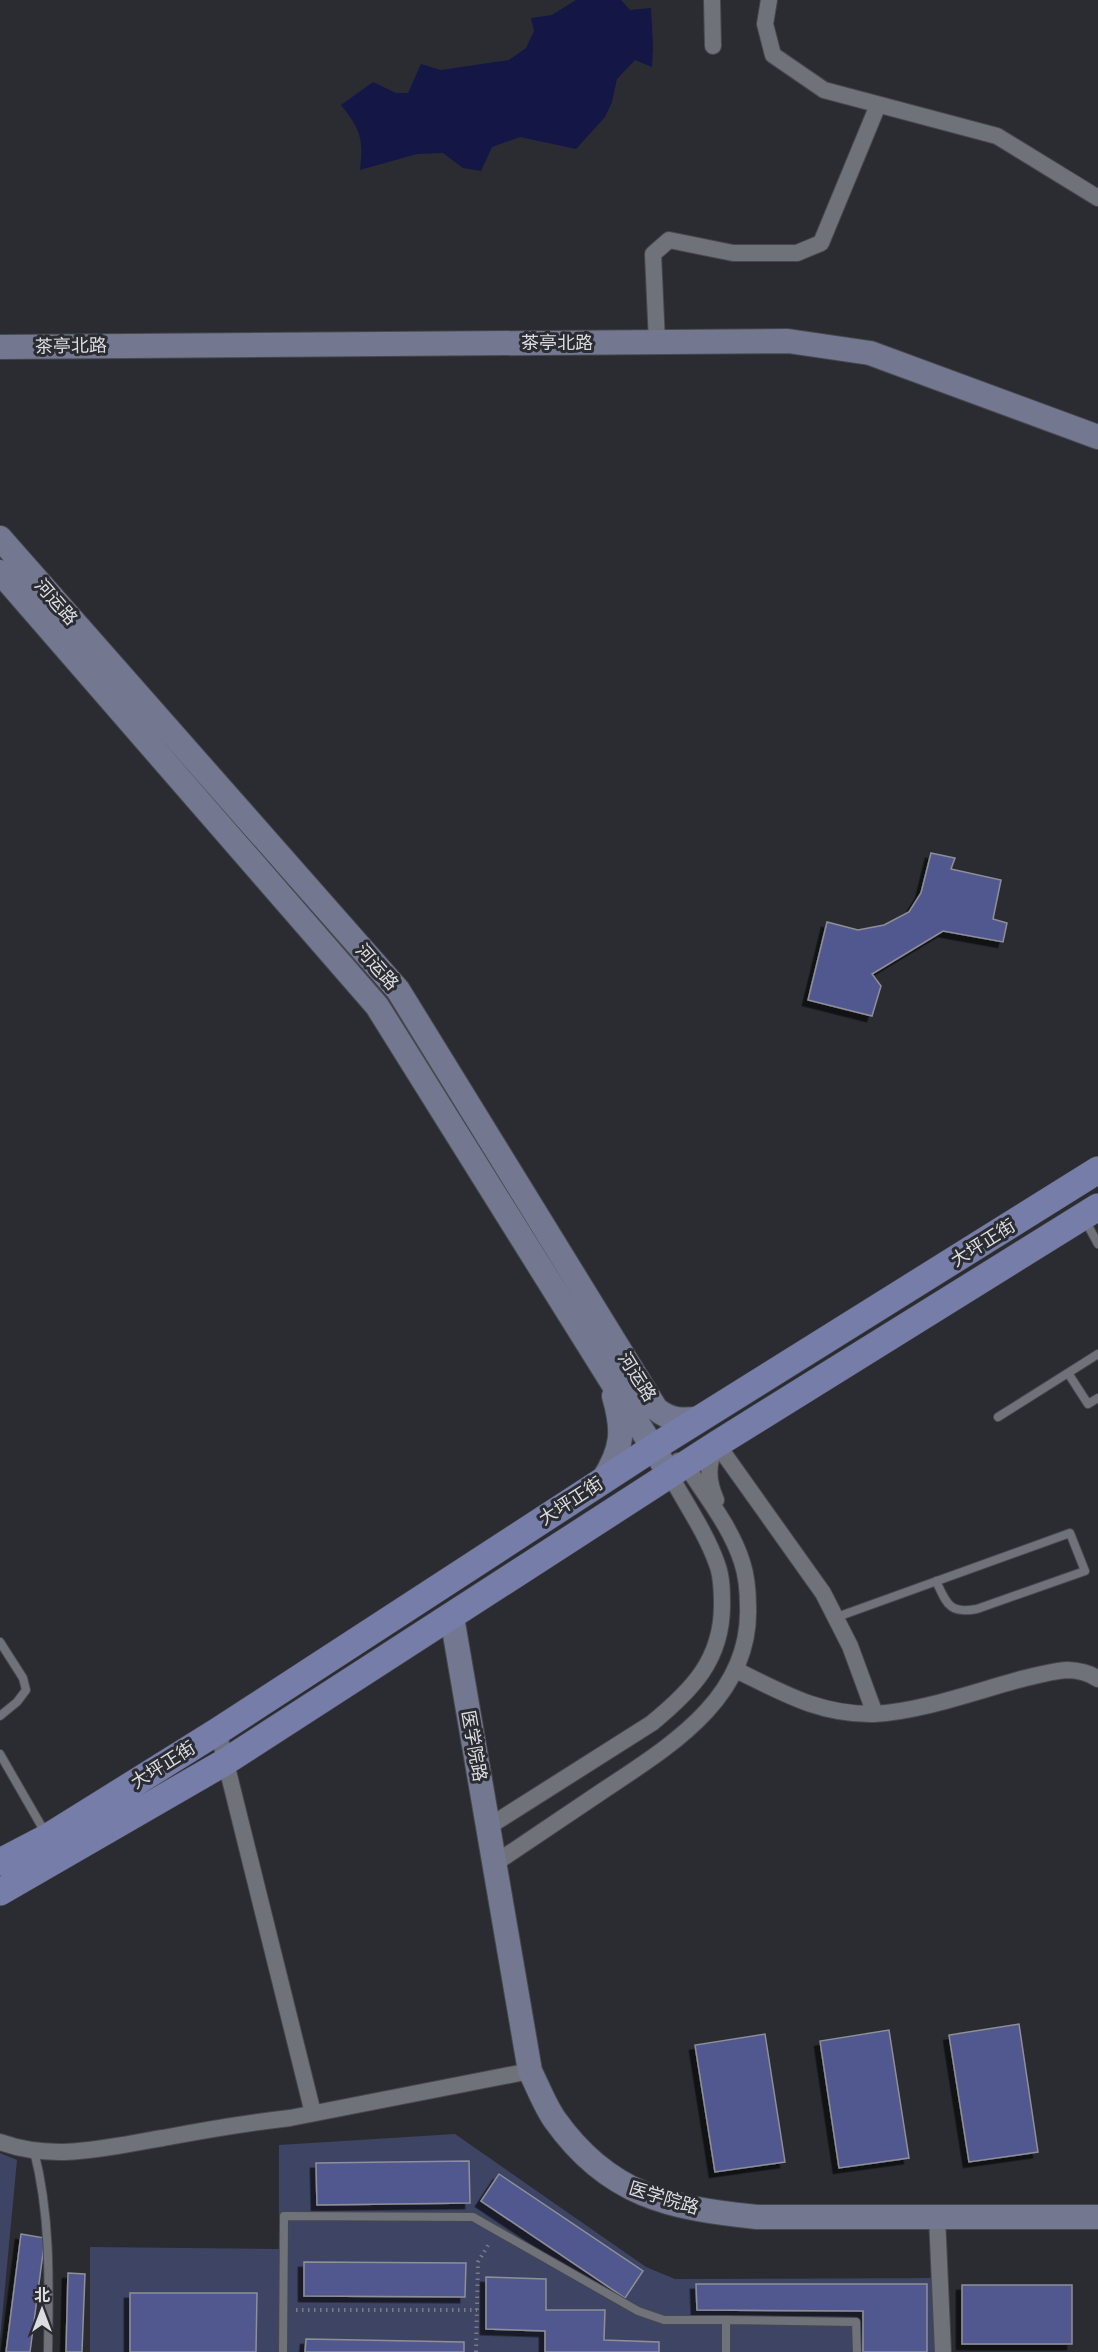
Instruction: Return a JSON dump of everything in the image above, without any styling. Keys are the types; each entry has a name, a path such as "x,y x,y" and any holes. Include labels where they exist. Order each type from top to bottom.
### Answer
{"main road":[{"name":"茶亭北路","path":"0,347 788,341 870,353 1098,437"},
{"name":"河运路","path":"0,538 398,990 656,1408 666,1416 676,1419 701,1418"},
{"name":"河运路","path":"0,572 377,1006 652,1448 677,1469"},
{"name":"大坪正街","path":"54,1847 218,1731 652,1448 1098,1170"},
{"name":"大坪正街","path":"54,1847 225,1762 452,1617 677,1469 1091,1212"},
{"path":"603,1480 614,1463 621,1436 621,1419 610,1379"},
{"name":"医学院路","path":"452,1617 530,2071 554,2119 585,2156 619,2183 661,2201 710,2212 758,2217 1098,2217"},
{"path":"0,1862 54,1847"},
{"path":"0,1892 54,1847"}],"street":[{"path":"712,0 713,46"},
{"path":"769,0 765,24 773,55 824,90 997,136 1098,198"},
{"path":"657,343 653,254 669,240 733,253 797,253 821,243 878,105"},
{"path":"494,1864 669,1747 720,1698 736,1670 744,1648 749,1619 748,1600 743,1563 710,1485 709,1465 717,1444"},
{"path":"717,1444 823,1593 837,1617 875,1714"},
{"path":"677,1469 733,1539"},
{"path":"488,1827 652,1723 677,1703 708,1664 719,1639 722,1617 722,1594 718,1568 677,1469"},
{"path":"736,1670 808,1705 839,1712 875,1714 916,1707 1047,1673 1070,1670 1092,1674 1098,1678"},
{"path":"218,1731 313,2113"},
{"path":"0,2142 24,2150 78,2152 313,2113 530,2071"},
{"path":"937,2217 943,2352"}],"lane":[{"path":"1091,1212 1098,1244"},
{"path":"998,1417 1098,1354"},
{"path":"1068,1373 1088,1404 1098,1398"},
{"path":"837,1617 936,1581 1070,1533 1085,1571 977,1609 964,1611 953,1609 946,1602 936,1581"},
{"path":"0,1642 23,1678 26,1690 17,1702 0,1716"},
{"path":"0,1754 54,1847"},
{"path":"34,2151 39,2170 50,2252 48,2352"},
{"path":"283,2352 284,2216 473,2217 638,2311 663,2320 856,2322 857,2352"},
{"path":"726,2320 726,2352"}],"path":[{"path":"476,2352 478,2262 497,2231"},
{"path":"283,2310 477,2310"}],"shaded area":[{"path":"576,0 621,0 630,10 651,8 653,47 652,67 635,60 617,79 612,102 605,117 576,149 520,137 492,147 481,171 463,168 443,153 417,154 360,170 359,134 341,105 373,82 396,93 408,93 421,64 441,70 509,60 526,48 534,31 531,18 552,15"},
{"path":"455,2134 646,2267 675,2279 937,2278 937,2352 90,2352 90,2247 279,2249 279,2145"},
{"path":"0,2153 17,2160 0,2340"}],"building":[{"path":"931,853 955,858 951,869 1001,880 993,919 1007,923 1003,942 943,931 872,974 881,986 872,1016 808,1000 827,922 858,930 884,925 909,912 921,893"},
{"path":"1019,2024 1038,2152 969,2162 949,2035"},
{"path":"889,2030 909,2158 839,2168 820,2041"},
{"path":"765,2034 785,2162 715,2172 695,2045"},
{"path":"469,2161 470,2203 317,2205 316,2163"},
{"path":"499,2174 643,2271 625,2298 481,2201"},
{"path":"21,2234 45,2238 30,2352 6,2352"},
{"path":"304,2262 466,2263 465,2297 304,2296"},
{"path":"68,2273 85,2274 82,2352 66,2352"},
{"path":"486,2277 546,2279 546,2310 605,2310 604,2340 659,2342 659,2352 545,2352 545,2331 486,2329"},
{"path":"696,2284 927,2284 927,2352 863,2352 863,2311 697,2310"},
{"path":"962,2285 1072,2285 1072,2344 962,2344"},
{"path":"130,2293 257,2293 256,2352 130,2352"},
{"path":"306,2339 464,2342 464,2352 305,2352"}]}
